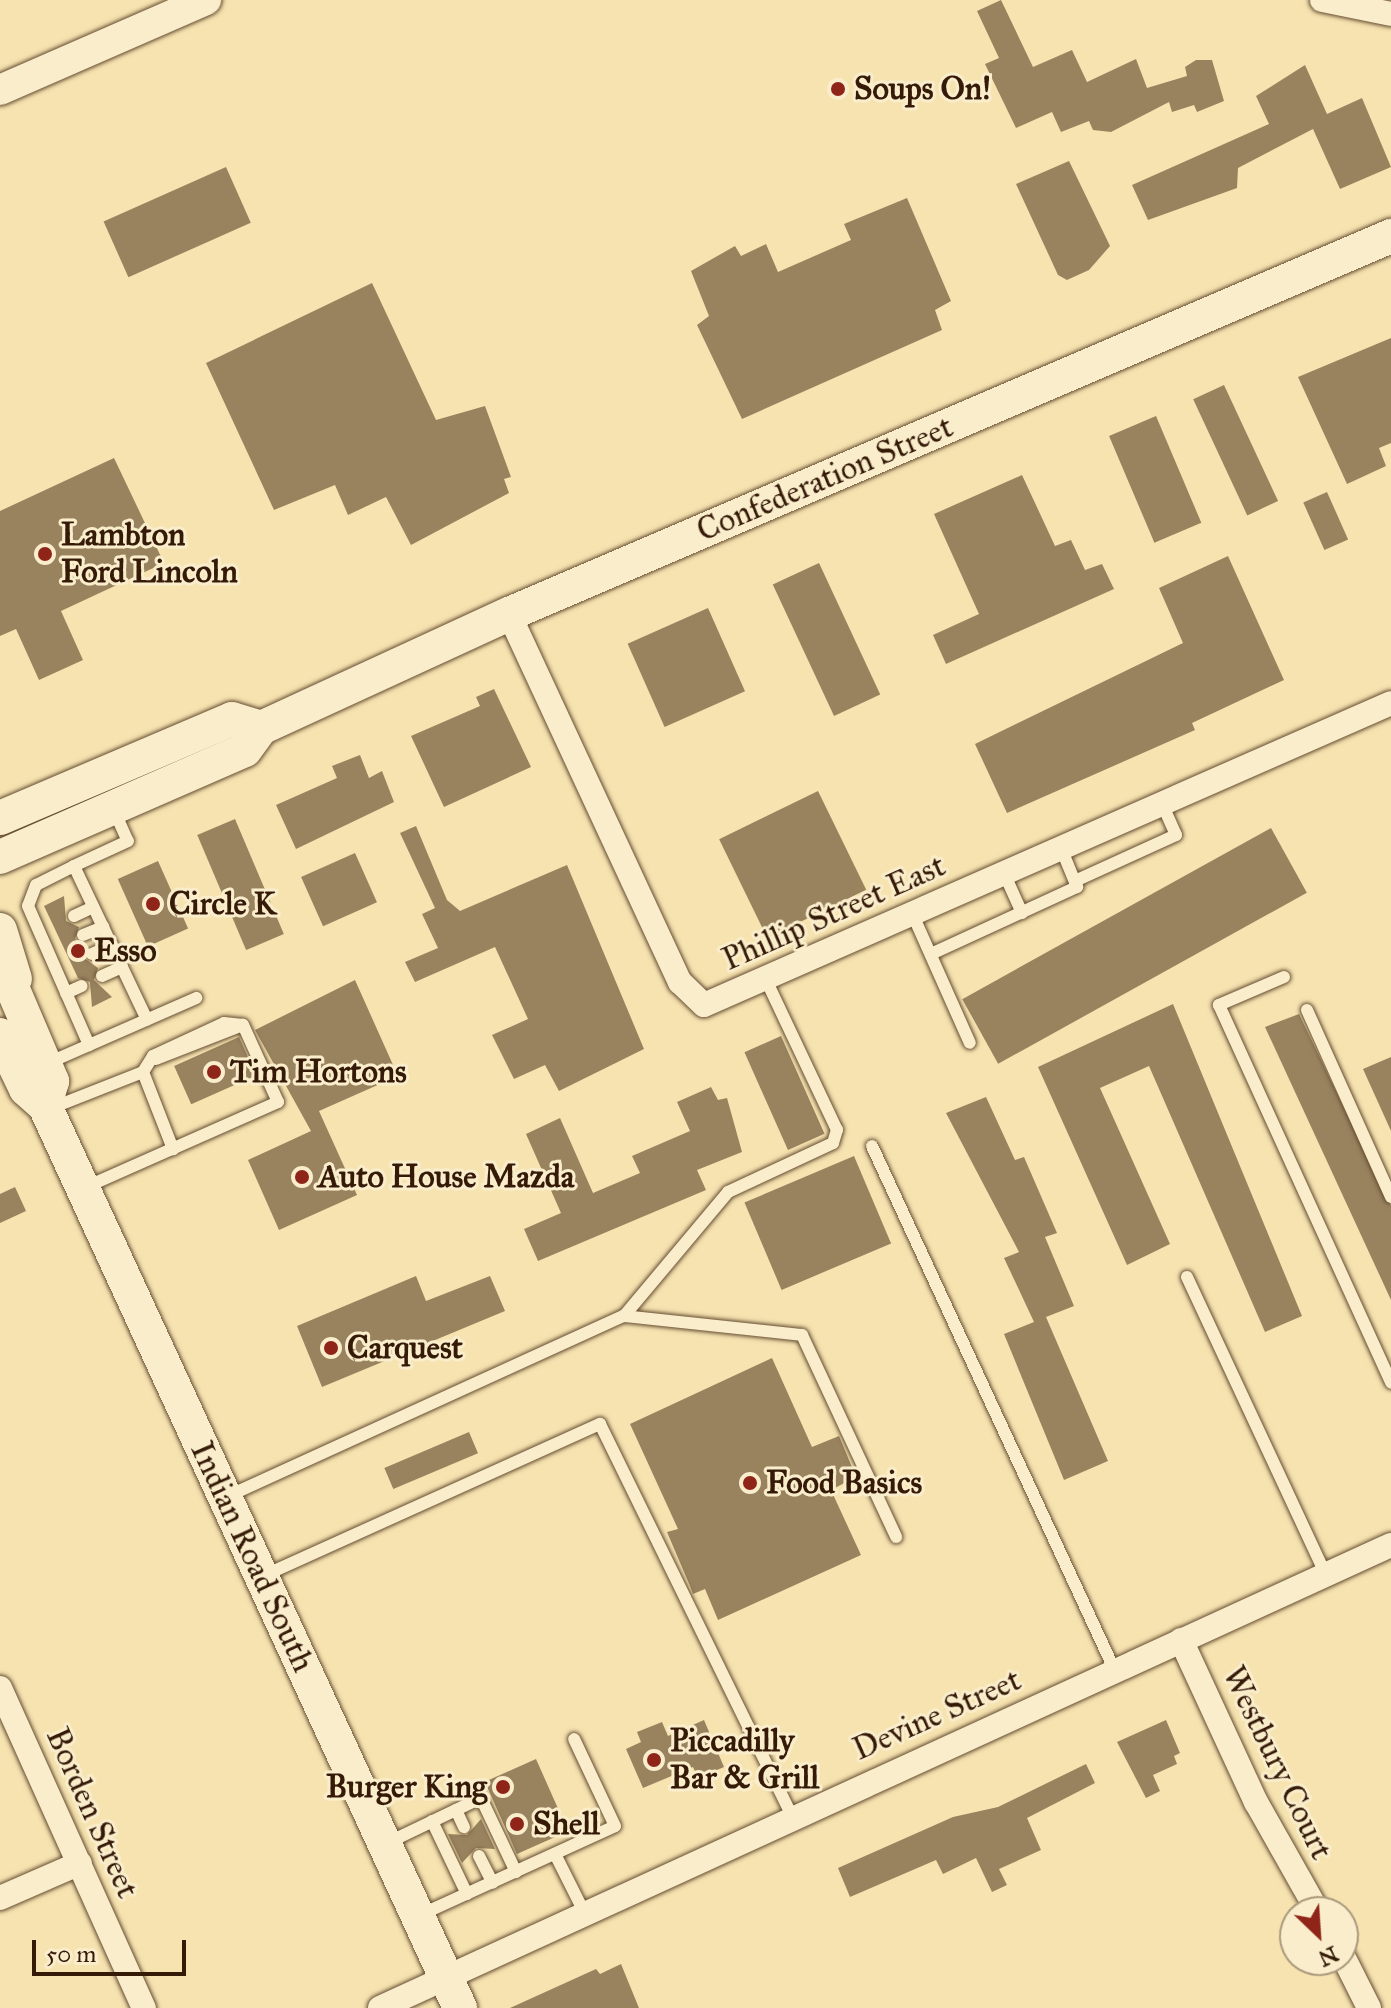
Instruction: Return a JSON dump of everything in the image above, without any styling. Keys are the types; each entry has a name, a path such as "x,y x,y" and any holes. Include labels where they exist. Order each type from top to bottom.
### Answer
{"main road":[{"name":"Confederation Street","path":"0,870 14,851 245,750 261,728 509,614 1391,236"},
{"path":"0,818 232,719 261,728"},
{"path":"0,930 15,1032"},
{"name":"Indian Road South","path":"0,959 26,1089 46,1108 460,2008"},
{"name":"Indian Road South","path":"15,1032 45,1064 52,1081 46,1108"}],"street":[{"path":"0,90 206,0"},
{"path":"1322,0 1391,14"},
{"name":"Phillip Street East","path":"509,614 680,982 704,1005 1391,703"},
{"name":"Devine Street","path":"380,2008 791,1814 1391,1545"},
{"name":"Westbury Court","path":"1181,1640 1256,1802 1309,1896"},
{"name":"Borden Street","path":"0,1688 144,2008"},
{"path":"0,1898 80,1863"},
{"path":"1353,1976 1369,2008"},
{"path":"1385,2008 1391,2005"}],"lane":[{"path":"1075,881 1176,835 1162,803"},
{"path":"89,1045 28,906 36,885 128,841 113,808"},
{"path":"931,954 1077,887 1061,848"},
{"path":"74,866 147,1020"},
{"path":"1004,873 1022,913"},
{"path":"74,916 93,907"},
{"path":"912,913 970,1043"},
{"path":"39,931 53,925"},
{"path":"83,935 103,927"},
{"path":"48,951 62,945"},
{"path":"92,954 112,945"},
{"path":"56,971 71,964"},
{"path":"102,976 122,967"},
{"path":"1284,977 1219,1005 1391,1383"},
{"path":"225,1497 624,1316 728,1192 833,1143 837,1130 765,978"},
{"path":"66,993 82,986"},
{"path":"45,1064 196,998"},
{"path":"1307,1010 1391,1197"},
{"path":"46,1108 143,1072 153,1056 159,1063 243,1025 278,1102 83,1188"},
{"path":"143,1072 173,1149"},
{"path":"872,1146 1115,1671"},
{"path":"1187,1277 1326,1575"},
{"path":"624,1316 802,1335 896,1537"},
{"path":"261,1577 600,1424 791,1814"},
{"path":"418,1916 615,1826 574,1739"},
{"path":"384,1844 481,1798 516,1872"},
{"path":"456,1810 464,1827"},
{"path":"432,1821 467,1894"},
{"path":"555,1854 584,1912"},
{"path":"479,1856 493,1883"}],"building":[{"path":"1001,0 1033,67 1072,50 1087,82 1136,59 1147,88 1187,76 1185,67 1196,60 1212,60 1224,101 1197,112 1194,105 1172,112 1169,102 1111,132 1093,130 1089,121 1061,132 1052,112 1016,128 985,64 999,58 977,11"},
{"path":"1305,65 1327,114 1362,98 1391,167 1340,189 1313,129 1238,168 1237,188 1148,220 1132,185 1269,124 1256,96"},
{"path":"1069,161 1110,246 1089,270 1067,280 1058,275 1016,184"},
{"path":"226,167 251,223 128,277 104,222"},
{"path":"907,198 951,301 935,310 942,330 742,419 697,325 709,316 691,271 735,246 741,256 766,244 778,272 851,240 844,224"},
{"path":"372,283 436,420 485,406 511,477 504,479 509,493 411,545 386,497 348,515 335,485 274,510 206,363"},
{"path":"1391,338 1391,443 1379,448 1386,466 1347,484 1298,377"},
{"path":"1224,385 1278,501 1247,515 1193,399"},
{"path":"1156,416 1201,523 1154,543 1109,436"},
{"path":"114,458 164,563 61,611 83,660 39,680 16,629 0,636 0,511"},
{"path":"1022,475 1055,546 1071,540 1085,570 1102,564 1114,589 946,664 933,635 979,614 934,514"},
{"path":"1327,492 1348,540 1324,550 1303,503"},
{"path":"1228,556 1284,680 1192,723 1195,730 1007,813 975,744 1183,643 1159,588"},
{"path":"819,563 880,694 834,716 773,585"},
{"path":"708,608 745,691 665,727 628,644"},
{"path":"494,689 531,767 444,807 411,736 480,706 476,697"},
{"path":"360,755 369,778 382,771 394,802 296,849 276,805 337,778 332,766"},
{"path":"818,791 866,890 767,938 719,839"},
{"path":"235,819 284,934 246,950 197,835"},
{"path":"416,826 447,900 460,911 567,865 644,1049 559,1091 545,1065 514,1079 492,1035 528,1019 495,947 415,982 405,962 438,948 422,914 435,908 400,833"},
{"path":"1271,828 1307,893 998,1064 962,999"},
{"path":"355,853 377,902 323,926 301,877"},
{"name":"Circle K","path":"158,861 188,929 148,946 118,879"},
{"path":"64,896 66,921 79,927 75,939 88,946 84,958 98,968 94,980 112,997 92,1007 90,982 78,978 44,906"},
{"path":"355,980 398,1076 319,1111 357,1195 279,1230 248,1160 311,1131 255,1030"},
{"path":"1173,1004 1302,1316 1265,1332 1149,1066 1100,1088 1170,1244 1127,1265 1038,1067"},
{"path":"1299,1014 1391,1206 1391,1300 1265,1027"},
{"path":"781,1036 825,1134 788,1150 744,1052"},
{"name":"Tim Hortons","path":"239,1037 256,1075 191,1104 174,1066"},
{"path":"1391,1057 1391,1131 1363,1069"},
{"path":"711,1087 718,1100 727,1098 742,1152 697,1170 706,1190 538,1261 524,1229 561,1213 526,1134 560,1118 593,1193 640,1173 632,1156 690,1131 677,1102"},
{"path":"986,1097 1015,1160 1024,1157 1057,1233 1045,1237 1074,1306 1046,1317 1108,1461 1064,1480 1004,1334 1034,1322 1004,1258 1019,1252 946,1113"},
{"path":"854,1156 891,1243 782,1290 744,1202"},
{"path":"15,1187 26,1211 0,1223 0,1194"},
{"path":"416,1276 426,1301 490,1276 505,1311 322,1387 297,1326"},
{"name":"Food Basics","path":"772,1358 812,1447 839,1436 856,1477 831,1490 861,1555 718,1620 705,1589 693,1594 667,1532 678,1529 630,1424"},
{"path":"469,1432 478,1453 393,1489 384,1468"},
{"path":"704,1720 724,1767 698,1778 693,1767 643,1788 626,1749 641,1742 637,1732 662,1722 668,1736"},
{"path":"1166,1720 1180,1753 1174,1756 1177,1764 1153,1775 1160,1791 1146,1798 1117,1742"},
{"path":"536,1759 568,1831 517,1854 485,1782"},
{"path":"1086,1764 1095,1783 1027,1818 1041,1850 999,1869 1007,1885 992,1892 976,1858 943,1874 936,1860 850,1897 838,1868 953,1817 998,1807"},
{"path":"481,1819 495,1849 476,1848 462,1863 448,1834 467,1835"},
{"path":"621,1964 639,2008 510,2008 596,1969 600,1974"}],"place":[{"name":"Soups On!","path":"838,89"},
{"name":"Lambton Ford Lincoln","path":"45,554"},
{"name":"Circle K","path":"153,904"},
{"name":"Esso","path":"78,951"},
{"name":"Tim Hortons","path":"214,1072"},
{"name":"Auto House Mazda","path":"302,1177"},
{"name":"Carquest","path":"331,1348"},
{"name":"Food Basics","path":"750,1483"},
{"name":"Piccadilly Bar & Grill","path":"654,1760"},
{"name":"Burger King","path":"503,1787"},
{"name":"Shell","path":"517,1824"}]}
